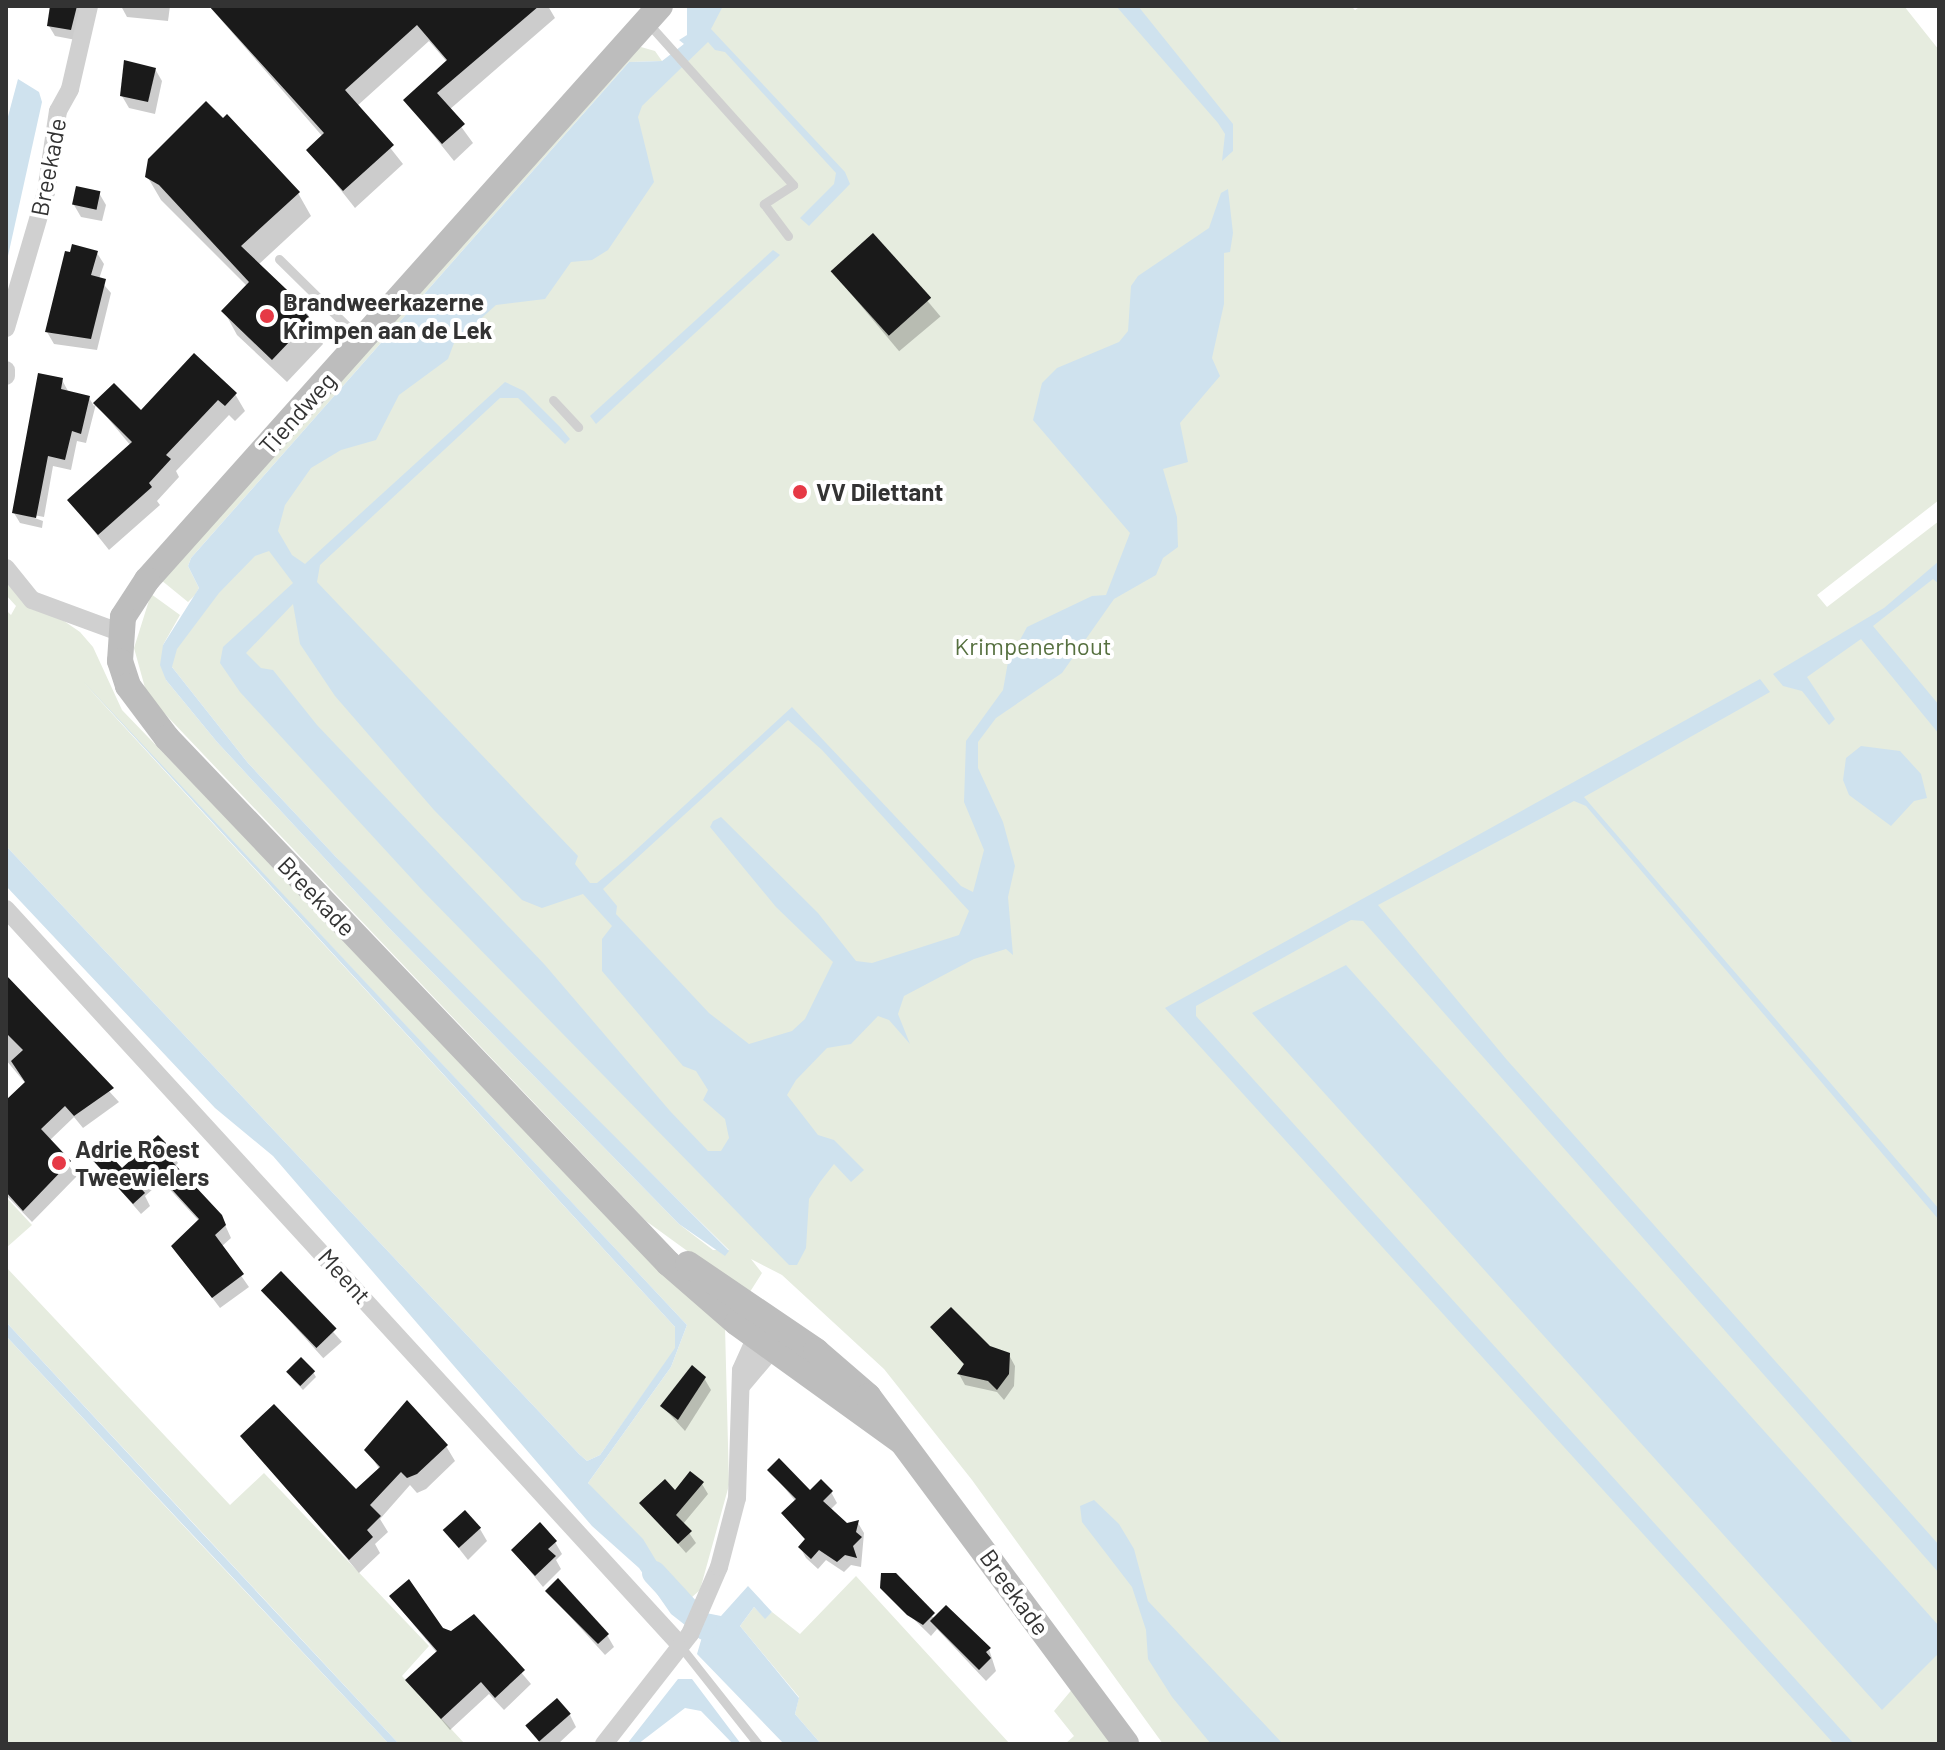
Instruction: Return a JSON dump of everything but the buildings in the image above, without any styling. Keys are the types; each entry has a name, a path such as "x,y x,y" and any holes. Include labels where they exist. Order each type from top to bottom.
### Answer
{"main road":[{"name":"Tiendweg","path":"119,632 129,604 147,580 317,391 354,334 646,11"},
{"name":"Breekade","path":"119,632 120,661 143,711 645,1235 902,1442 1126,1744"}],"street":[{"name":"Breekade","path":"6,328 46,192 58,111 70,89 89,6"},
{"path":"6,568 32,600 119,632"},
{"name":"Meent","path":"6,909 686,1640"},
{"path":"742,1385 770,1333"},
{"path":"604,1744 686,1640 719,1567 737,1498 743,1360 770,1333"}],"lane":[{"name":"Tiendweg","path":"646,11 668,47 793,185 764,204 788,236"},
{"path":"279,259 354,334"},
{"path":"553,400 578,427"},
{"path":"686,1640 703,1679 758,1744"}],"green space":[{"name":"Krimpenerhout","path":"718,6 1351,6 1355,10 1361,6 1904,6 1939,50 1939,500 1817,595 1827,607 1939,521 1939,1744 1163,1744 972,1480 884,1369 782,1275 751,1259 762,1273 748,1295 646,1221 147,695 134,648 151,594 180,615 163,645 166,680 217,742 391,930 679,1224 713,1250 729,1250 409,935 248,763 172,667 173,643 227,556"},
{"path":"641,47 655,51 662,61 629,62 191,558 188,566 199,588 195,595 188,602 161,580 628,51"},
{"path":"6,581 80,632 93,647 122,710 545,1149 725,1326 729,1485 700,1590 683,1605 588,1483 671,1367 687,1325 84,683 675,1327 676,1348 600,1455 587,1461 579,1454 6,846 6,610 11,615 16,606 6,595"},
{"path":"6,1197 32,1225 6,1248"},
{"path":"6,1267 230,1505 264,1473 429,1646 402,1676 465,1744 399,1744 6,1322"},
{"path":"6,1336 195,1538 389,1744 6,1744"},
{"path":"856,1576 1010,1744 821,1744 795,1714 799,1697 740,1626 754,1607 765,1618 772,1612 800,1634"},
{"path":"1074,1687 1115,1744 1065,1744 1074,1736 1054,1711"}],"water":[{"path":"687,6 723,6 711,29 845,172 850,184 809,226 800,218 834,184 836,173 725,52 715,50 708,42 642,106 638,117 654,182 608,250 592,260 571,262 545,299 496,305 454,343 448,359 399,395 376,440 341,450 311,468 285,505 278,531 292,555 305,564 505,382 524,391 560,427 570,439 565,444 518,398 500,398 320,565 317,582 578,856 575,864 590,883 597,883 626,859 792,707 961,886 973,892 984,850 964,802 966,741 1003,690 1008,662 1027,627 1092,596 1106,595 1130,533 1033,420 1042,383 1057,368 1119,342 1128,331 1131,286 1138,276 1209,228 1221,193 1228,189 1233,233 1230,252 1224,253 1224,304 1212,358 1220,376 1180,423 1188,462 1163,469 1177,517 1178,547 1163,558 1156,575 1114,599 1062,673 996,718 978,742 978,768 1003,822 1015,866 1008,897 1013,955 1006,949 974,959 904,996 898,1014 910,1044 889,1020 878,1016 851,1044 827,1048 796,1080 787,1095 818,1135 834,1140 864,1170 851,1182 834,1164 820,1182 809,1199 806,1248 797,1265 789,1265 423,891 240,692 220,663 223,647 293,583 269,551 255,556 219,593 177,649 172,667 248,763 336,857 729,1251 725,1256 679,1224 391,930 217,742 166,680 160,665 163,645 199,588 188,566 191,558 629,62 662,61 684,44 679,40 687,35","holes":["293,604 300,644 335,696 434,810 522,900 542,908 583,894 612,926 602,939 602,971 683,1066 696,1071 708,1090 703,1100 725,1119 729,1138 721,1151 708,1151 545,965 317,725 273,670 261,668 246,653","788,720 822,750 969,911 959,935 872,963 856,961 818,913 721,817 713,821 710,827 776,907 833,962 805,1019 792,1031 749,1044 709,1013 616,914 617,906 603,889"]},
{"path":"1116,6 1138,6 1233,124 1233,151 1222,161 1225,134 1218,123"},
{"path":"18,79 39,92 42,102 6,265 6,124"},
{"path":"773,250 780,255 596,424 590,416"},
{"path":"1939,561 1939,584 1933,579 1873,626 1939,705 1939,734 1861,639 1807,677 1835,719 1829,725 1802,691 1783,686 1773,674 1884,608"},
{"path":"1760,679 1770,692 1584,797 1939,1209 1939,1220 1586,806 1574,801 1378,905 1507,1060 1939,1545 1939,1573 1363,921 1351,920 1196,1006 1196,1016 1854,1744 1834,1744 1165,1008"},
{"path":"83,681 687,1325 671,1367 588,1483 643,1539 683,1605 695,1606 685,1625 671,1614 639,1568 592,1526 273,1156 215,1108 6,886 6,846 579,1454 587,1461 600,1455 675,1348 675,1327"},
{"path":"1861,746 1900,751 1921,774 1927,798 1914,801 1891,826 1849,795 1843,780 1846,758"},
{"path":"1346,965 1939,1626 1939,1653 1882,1710 1252,1013"},
{"path":"6,1322 399,1744 389,1744 6,1336"},
{"path":"1094,1500 1119,1524 1134,1549 1148,1601 1283,1744 1211,1744 1172,1697 1148,1659 1146,1630 1132,1587 1082,1522 1080,1506"},
{"path":"748,1586 772,1612 765,1619 754,1607 740,1626 799,1698 795,1714 821,1744 784,1744 697,1654 702,1637 698,1631 706,1613 721,1616"},
{"path":"678,1679 692,1679 741,1744 733,1744 701,1711 685,1708 638,1744 627,1744"}],"waterway":[{"path":"654,1573 705,1628"}],"place":[{"name":"Brandweerkazerne Krimpen aan de Lek","path":"267,316"},
{"name":"VV Dilettant","path":"800,492"},
{"name":"Adrie Roest Tweewielers","path":"59,1163"}]}
